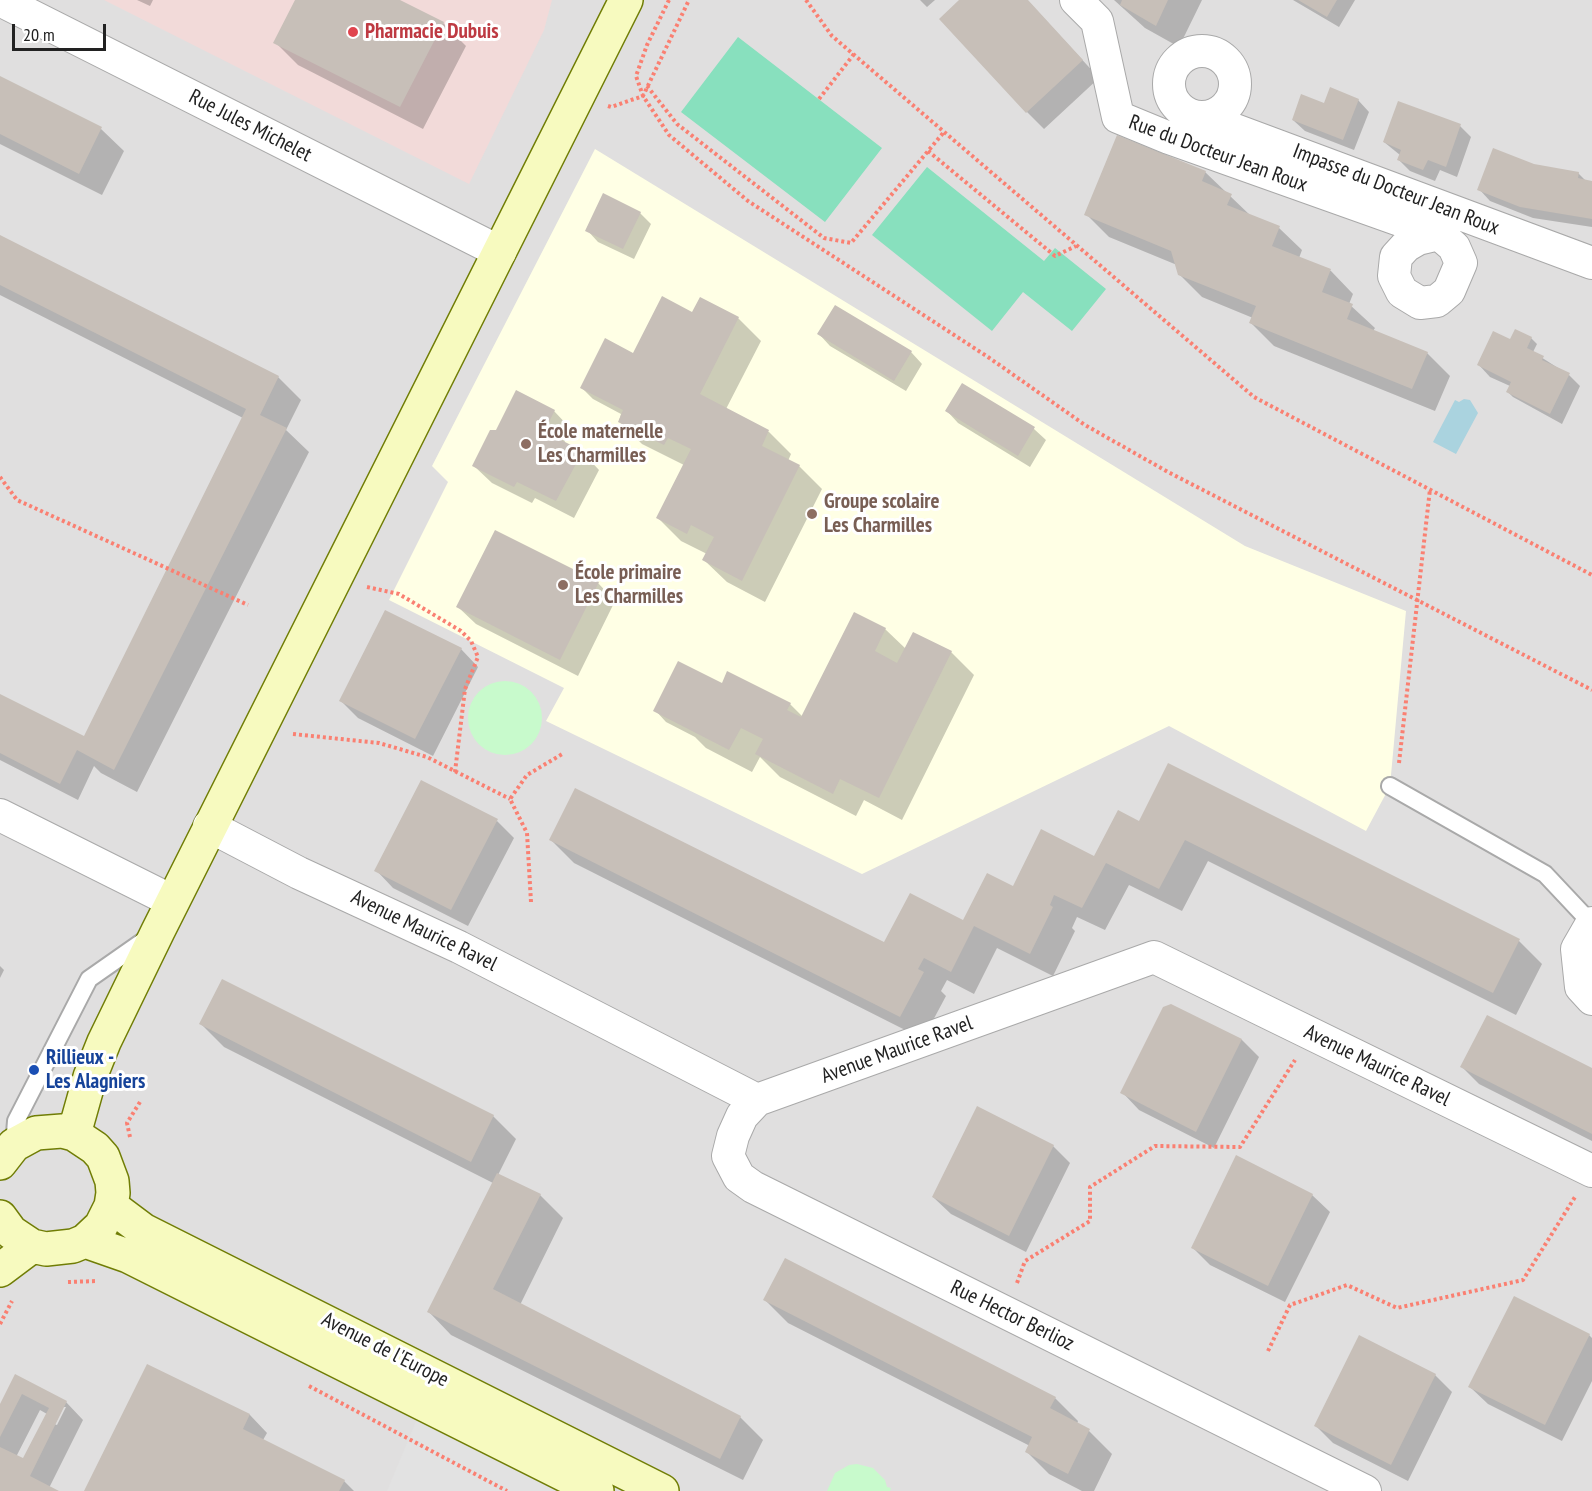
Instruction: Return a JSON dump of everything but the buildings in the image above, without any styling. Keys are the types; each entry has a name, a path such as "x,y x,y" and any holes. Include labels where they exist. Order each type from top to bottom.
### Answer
{"street":[{"name":"Rue Jules Michelet","path":"0,0 500,252"},
{"path":"74,1134 90,1077 104,1042 172,902 626,0"},
{"name":"Rue du Docteur Jean Roux","path":"1076,0 1097,21 1118,117 1169,138 1439,234"},
{"name":"Impasse du Docteur Jean Roux","path":"1200,117 1592,262"},
{"path":"0,815 172,902"},
{"name":"Avenue Maurice Ravel","path":"209,826 299,873 459,947 757,1100 1155,957 1592,1171"},
{"path":"1592,924 1577,949 1581,987 1592,999"},
{"name":"Rue Hector Berlioz","path":"757,1100 742,1116 733,1136 728,1156 739,1177 781,1201 1365,1491"},
{"path":"0,1216 11,1232 32,1246 59,1249 85,1240 101,1226 111,1206 112,1181 108,1169 95,1148 74,1134 62,1131 36,1133 7,1154"},
{"name":"Avenue de l'Europe","path":"111,1206 143,1230 357,1335 662,1491"},
{"name":"Avenue de l'Europe","path":"85,1240 128,1256 597,1491"},
{"path":"8,1282 32,1246"}],"lane":[{"path":"1390,786 1545,874 1592,924"},
{"path":"7,1154 16,1121 89,979 158,931"}],"path":[{"path":"669,0 647,45 636,76 643,96 669,135 748,201 988,357 1084,425 1168,472 1592,690"},
{"path":"643,96 689,0"},
{"path":"806,0 832,36 1254,397 1592,575"},
{"path":"819,99 854,54"},
{"path":"647,86 677,124 824,238 851,243 944,132"},
{"path":"928,151 1055,256 1077,246"},
{"path":"0,477 17,500 248,605"},
{"path":"1399,765 1430,489"},
{"path":"334,579 399,594 461,631 471,641 478,657 465,689 455,772"},
{"path":"291,734 379,744 427,757 510,799 527,833 531,902"},
{"path":"510,799 527,775 564,753"},
{"path":"1006,1312 1025,1261 1090,1221 1090,1187 1155,1146 1240,1147 1311,1034"},
{"path":"128,1123 140,1102"},
{"path":"1268,1351 1290,1305 1347,1285 1397,1308 1523,1280 1592,1171"},
{"path":"0,1324 8,1282"}],"shaded area":[{"path":"0,0 1592,0 1592,1491 0,1491"},
{"path":"104,0 552,0 544,30 469,184"},
{"name":"Groupe scolaire Les Charmilles","path":"595,149 1245,546 1406,611 1390,786 1366,831 1169,726 862,874 546,721 564,688 389,600 448,482 432,466"},
{"path":"420,1412 577,1491 387,1491"}],"green space":[{"path":"738,37 882,148 825,222 681,112"},
{"path":"927,167 1044,261 1055,248 1106,289 1072,331 1023,292 992,331 872,235"},
{"path":"505,681 526,687 536,697 542,718 536,739 526,749 505,755 484,749 474,739 468,718 474,697 484,687"},
{"path":"857,1464 873,1468 885,1480 887,1487 891,1488 890,1491 827,1491 835,1473 849,1465"}],"water":[{"path":"1464,399 1470,400 1478,413 1456,454 1433,442 1455,400 1459,402"}],"place":[{"name":"Pharmacie Dubuis","path":"353,32"},
{"name":"École maternelle Les Charmilles","path":"526,444"},
{"name":"Groupe scolaire Les Charmilles","path":"812,514"},
{"name":"École primaire Les Charmilles","path":"563,585"},
{"name":"Rillieux - Les Alagniers","path":"34,1070"}]}
